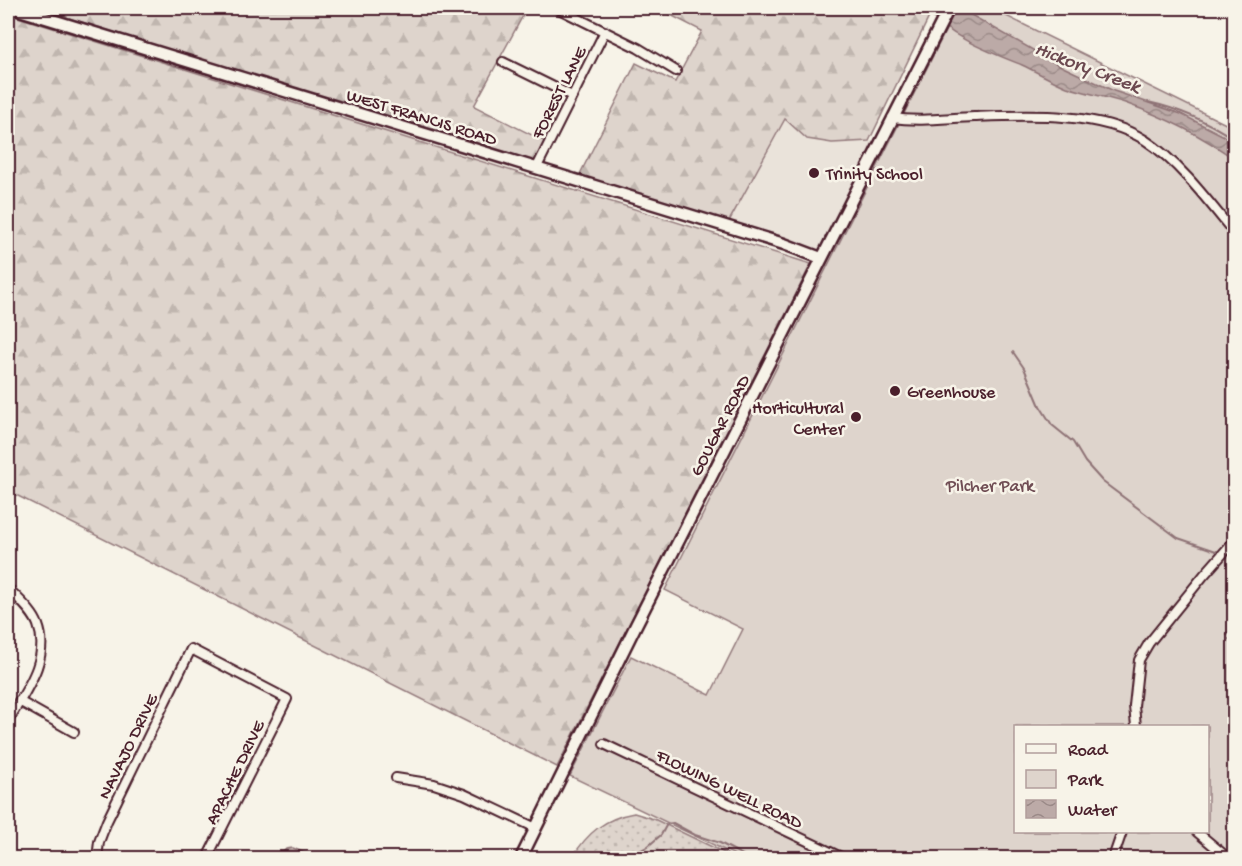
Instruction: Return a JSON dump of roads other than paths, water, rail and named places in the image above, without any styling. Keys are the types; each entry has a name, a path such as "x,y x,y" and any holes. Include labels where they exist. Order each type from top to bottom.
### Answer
{"street":[{"name":"WEST FRANCIS ROAD","path":"13,8 537,167 784,244 821,258"},
{"path":"557,8 676,71"},
{"name":"GOUGAR ROAD","path":"521,858 821,258 949,8"},
{"name":"FOREST LANE","path":"537,167 605,32"},
{"path":"503,62 572,96"},
{"path":"892,118 914,121 973,117 1040,117 1085,120 1120,128 1145,140 1167,157 1209,201 1234,233"},
{"path":"1136,725 1134,706 1139,660 1149,643 1234,541"},
{"path":"8,588 38,624 41,642 40,662 8,722"},
{"name":"APACHE DRIVE","path":"191,649 287,699 207,858"},
{"name":"NAVAJO DRIVE","path":"97,858 99,842 107,821 191,649"},
{"path":"19,701 74,732"},
{"name":"FLOWING WELL ROAD","path":"604,744 843,858"},
{"path":"396,778 434,784 464,794 536,828"},
{"path":"1113,858 1123,833"},
{"path":"1199,833 1228,858"}],"water":[{"path":"924,8 959,8 1061,66 1114,91 1181,114 1234,141 1234,159 1195,134 1154,114 1125,103 1067,87 982,48 945,27"},
{"path":"293,848 316,858 278,858 286,849"}],"waterway":[{"name":"Hickory Creek","path":"1148,102 1193,116 1234,139"},
{"path":"1013,352 1024,368 1040,406 1052,425 1073,442 1085,462 1103,482 1178,538 1219,552"},
{"path":"1227,556 1234,553"},
{"path":"1227,635 1234,627"},
{"path":"1229,639 1234,641"},
{"path":"617,858 628,852 636,853 647,847 661,835 667,824 673,823 748,858"}],"place":[{"name":"Trinity School","path":"814,173"},
{"name":"Greenhouse","path":"895,391"},
{"name":"Horticultural Center","path":"856,417"}],"park label":[{"name":"Pilcher Park","path":"990,485"}]}
